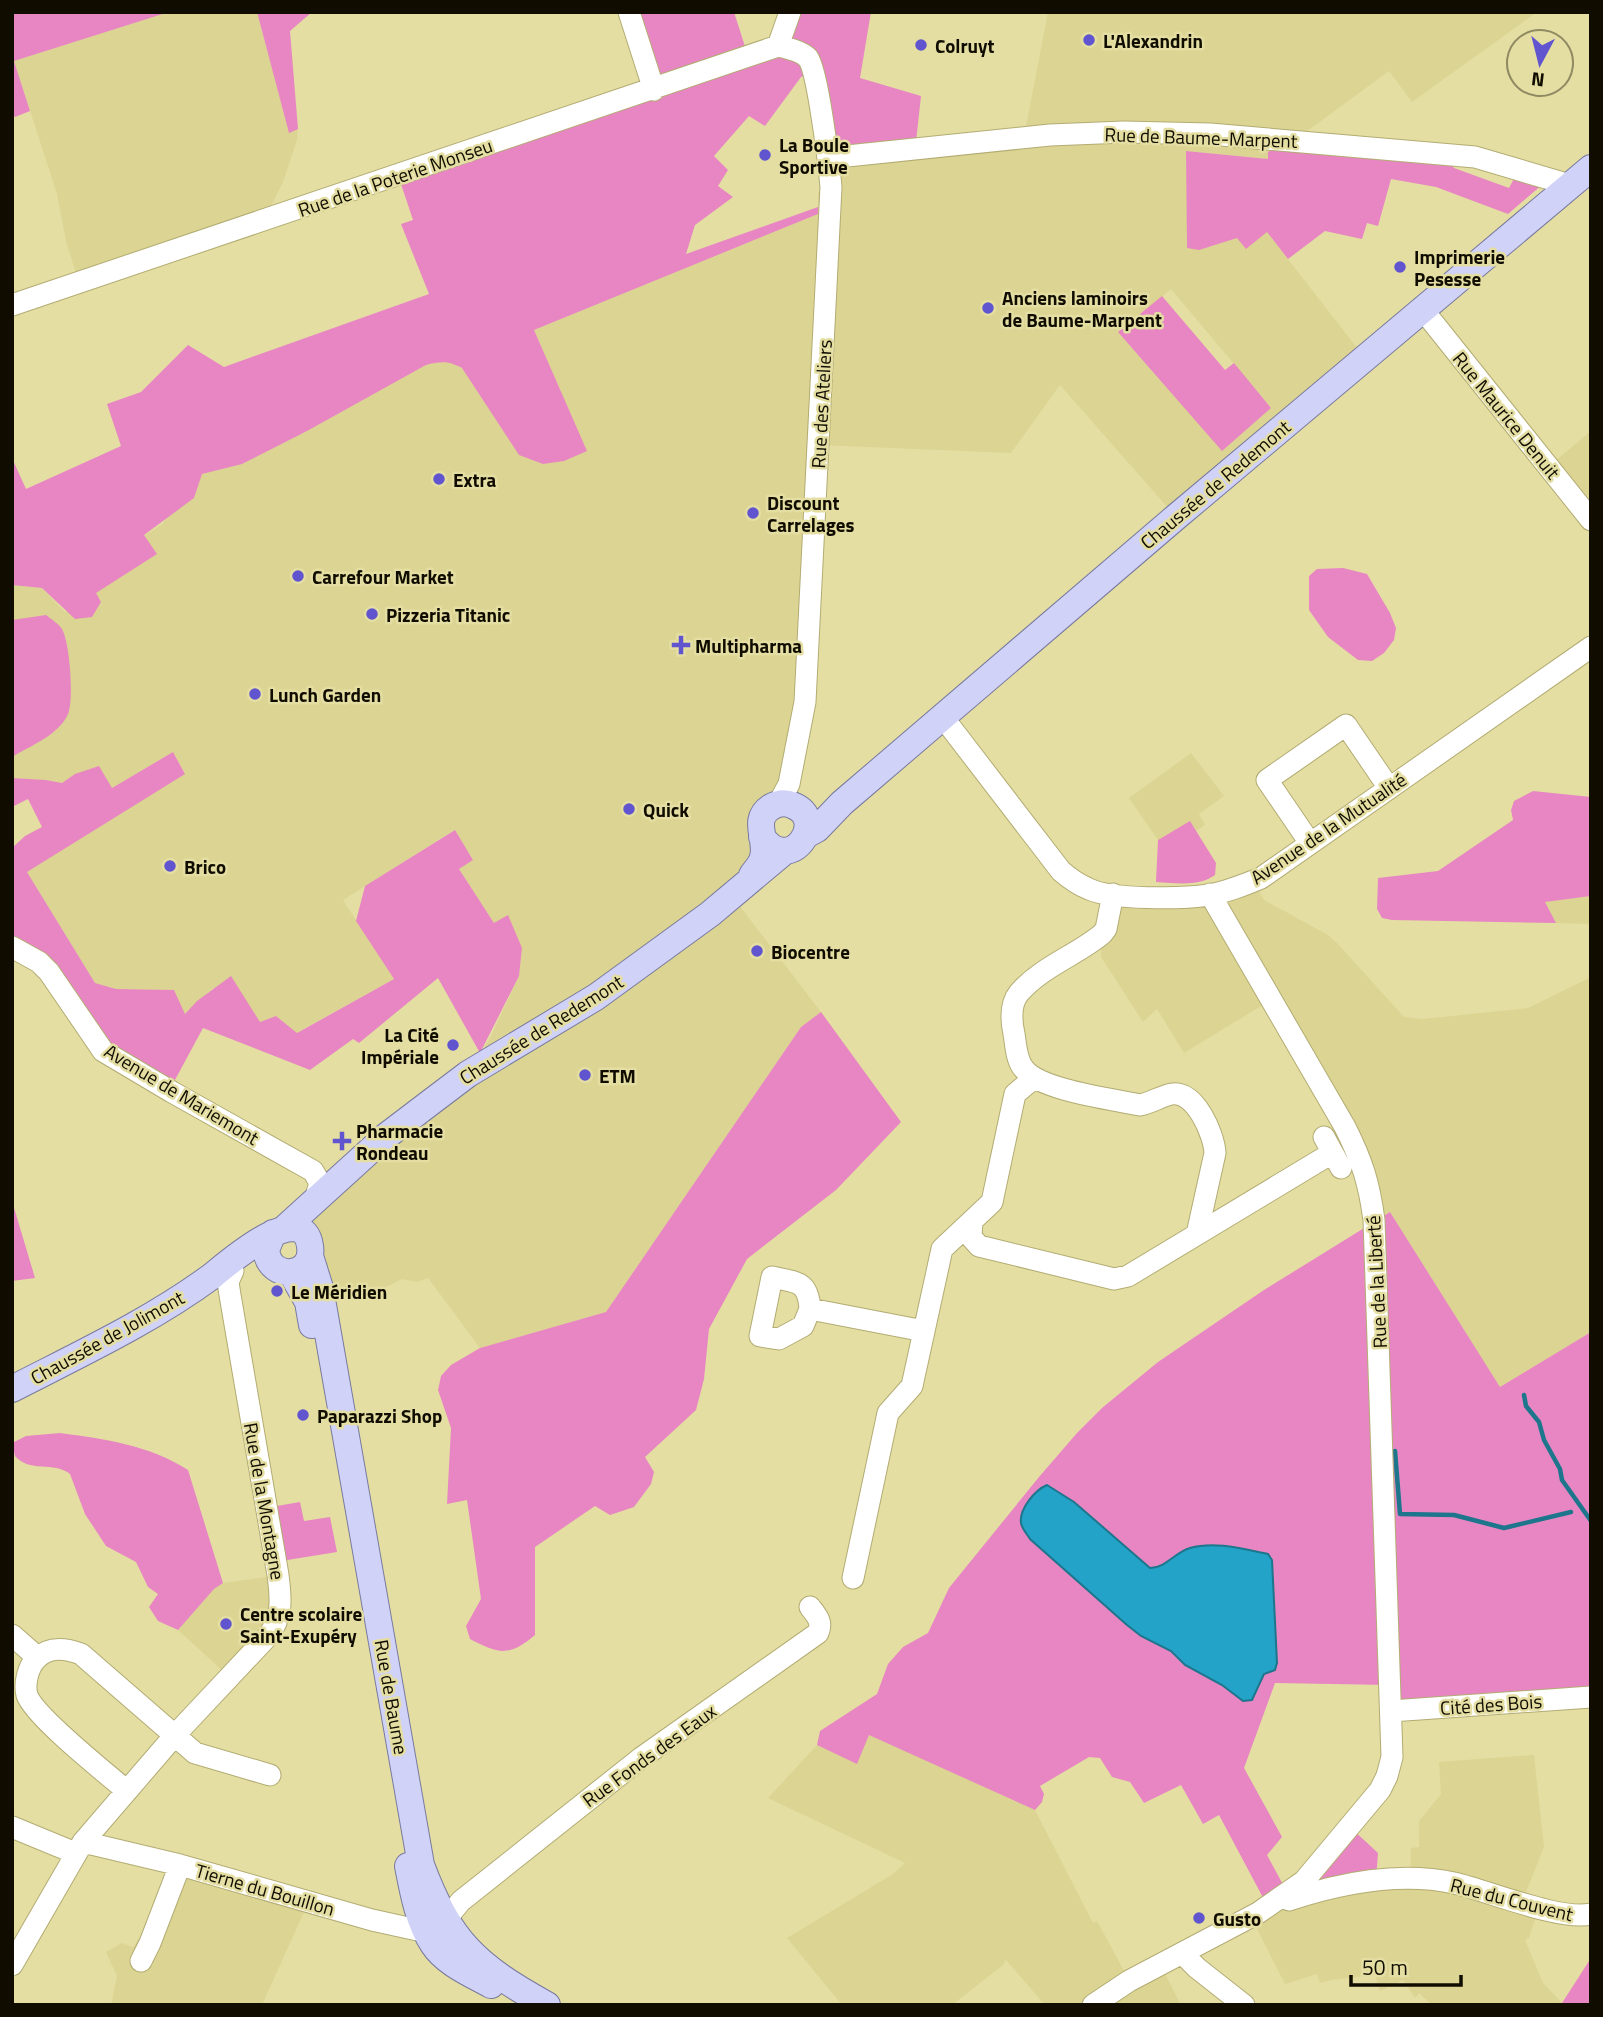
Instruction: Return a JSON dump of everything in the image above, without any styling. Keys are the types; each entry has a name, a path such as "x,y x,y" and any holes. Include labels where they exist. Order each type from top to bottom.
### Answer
{"main road":[{"name":"Chaussée de Redemont","path":"290,1249 314,1203 396,1129 468,1074 596,997 710,914 750,878 774,844 760,830 762,817 769,808 813,811 842,803 1591,168"},
{"path":"774,844 798,846 794,808"},
{"name":"Chaussée de Redemont","path":"290,1249 313,1222 336,1183"},
{"name":"Chaussée de Jolimont","path":"12,1389 98,1345 201,1284 290,1249"},
{"name":"Chaussée de Jolimont","path":"201,1284 290,1249"},
{"name":"Rue de Baume","path":"290,1249 320,1288 421,1865 438,1921 487,1968 547,2005"},
{"path":"438,1921 458,1966 526,2005"}],"street":[{"path":"629,12 654,90"},
{"path":"778,46 790,12"},
{"name":"Rue de la Poterie Monseu","path":"12,305 778,46"},
{"name":"Rue des Ateliers","path":"778,46 804,54 810,61 828,158 831,209 806,691 794,808"},
{"name":"Rue de Baume-Marpent","path":"828,158 1050,135 1124,132 1210,134 1475,157 1570,185"},
{"name":"Rue Maurice Denuit","path":"1423,310 1591,520"},
{"name":"Avenue de la Mutualité","path":"942,716 1066,875 1090,890 1112,894 1172,898 1210,894 1261,878 1591,647"},
{"path":"1310,843 1267,780 1346,725 1389,788"},
{"path":"1112,894 1106,929 1102,934 1030,983 1014,1002 1012,1022 1020,1063 1044,1084 1140,1105 1151,1104 1171,1094 1190,1098 1215,1140 1215,1153 1197,1234"},
{"name":"Rue de la Liberté","path":"1210,894 1345,1127 1369,1184 1374,1220 1391,1711"},
{"name":"Avenue de Mariemont","path":"12,947 39,962 49,972 103,1051 313,1171"},
{"path":"853,1578 888,1413 912,1386 942,1249 992,1202 1015,1094 1034,1078"},
{"path":"313,1171 329,1174 339,1170 377,1135 396,1129"},
{"path":"972,1221 971,1237 979,1245 1114,1279 1128,1276 1332,1153"},
{"path":"313,1171 320,1183 314,1203"},
{"name":"Rue de la Montagne","path":"12,1965 79,1848 175,1735 276,1626 280,1609 278,1575 228,1282 233,1271"},
{"path":"810,1309 924,1331"},
{"name":"Rue Fonds des Eaux","path":"438,1921 641,1758 818,1633 821,1627 819,1619 810,1608"},
{"path":"12,1635 37,1657"},
{"path":"128,1791 39,1714 27,1695 31,1666 37,1657 58,1648 81,1654 195,1753 270,1775"},
{"name":"Cité des Bois","path":"1391,1711 1591,1697"},
{"name":"Rue du Couvent","path":"1093,2005 1129,1981 1268,1907 1312,1875 1380,1790 1387,1776 1392,1757 1391,1711"},
{"name":"Tierne du Bouillon","path":"12,1827 79,1848 180,1865 372,1920 438,1921"},
{"path":"141,1961 180,1865"},
{"name":"Rue du Couvent","path":"1268,1907 1355,1882 1432,1880 1454,1883 1570,1916 1591,1914"},
{"path":"1182,1953 1244,2005"}],"shaded area":[{"path":"12,12 169,12 14,61 30,111 15,117 12,113"},
{"path":"169,12 257,12 289,132 298,129 297,140 283,182 270,208 79,283 66,241 57,194 14,61"},
{"path":"257,12 312,12 290,31 298,129 289,133"},
{"path":"629,12 734,12 748,56 778,46 790,12 871,12 860,78 921,96 915,151 857,147 836,139 825,120 812,73 801,77 765,126 749,116 714,156 728,170 718,186 733,197 695,225 686,254 818,207 818,214 534,330 587,451 564,461 543,464 519,455 462,368 441,362 426,365 242,464 202,474 194,498 144,535 157,554 96,593 101,602 92,617 75,619 42,588 12,585 12,458 26,489 121,446 107,404 141,392 188,345 224,367 429,294 401,224 413,220 401,184 654,90"},
{"path":"1048,12 1537,12 1515,28 1505,28 1505,35 1412,102 1389,71 1310,129 1269,151 1268,159 1187,151 1199,250 1267,232 1365,358 1176,517 1060,385 1011,453 819,445 806,691 762,837 732,896 821,1012 801,1027 606,1312 480,1348 428,1278 417,1282 402,1279 378,1291 331,1299 309,1240 313,1222 323,1203 468,1074 491,1036 519,976 522,948 494,923 459,869 473,859 454,830 343,900 394,979 296,1033 276,1016 260,1022 213,988 184,1014 174,990 116,989 95,983 27,872 185,773 173,752 112,788 75,774 62,783 12,778 12,585 42,588 65,612 156,554 144,536 162,524 202,474 242,464 426,365 440,361 449,361 462,368 471,379 586,450 534,330 818,214 818,192 836,185 844,171 886,152 1024,137","holes":["1171,289 1271,408 1222,450 1118,332"]},
{"path":"1289,140 1445,154 1454,168 1509,188 1519,169 1550,178 1508,214 1436,187 1391,179 1378,226 1367,223 1362,239 1325,231 1288,259 1267,232 1246,249 1237,238 1199,250 1187,248 1186,151 1268,159 1268,152"},
{"path":"1162,296 1225,370 1234,363 1271,408 1222,451 1118,332"},
{"path":"1591,431 1591,520 1548,467"},
{"path":"1343,568 1367,574 1396,628 1394,640 1384,653 1372,661 1358,660 1328,637 1309,610 1309,576 1317,569"},
{"path":"46,615 61,627 65,636 70,672 70,707 58,728 12,757 12,620"},
{"path":"173,752 185,774 27,872 95,983 116,989 174,990 185,1014 197,1001 231,976 260,1022 276,1016 297,1033 394,979 356,921 365,886 455,830 473,860 459,869 494,923 508,915 522,948 519,976 480,1053 438,978 359,1043 353,1039 310,1070 203,1028 169,1091 111,1056 53,978 12,947 12,848 25,836 42,827 28,799 12,807 12,778 62,783 75,774 99,766 112,788"},
{"path":"1191,753 1224,796 1199,814 1205,825 1196,831 1190,822 1158,840 1129,798"},
{"path":"1533,791 1591,797 1591,896 1545,902 1556,923 1382,918 1377,909 1378,878 1438,871 1513,820 1511,810 1514,801"},
{"path":"1190,821 1216,863 1215,875 1194,883 1156,882 1158,840"},
{"path":"1253,881 1264,900 1328,935 1338,944 1404,1017 1423,1019 1528,1008 1591,977 1591,1332 1500,1387 1390,1212 1374,1220 1369,1184 1271,1000 1184,1053 1157,1009 1143,1022 1101,957 1097,939 1113,894"},
{"path":"1591,896 1591,924 1556,923 1544,902"},
{"path":"821,1012 901,1122 836,1190 747,1259 709,1329 704,1379 696,1410 645,1457 654,1472 651,1484 634,1507 610,1515 595,1506 535,1547 535,1635 518,1647 504,1651 489,1648 470,1639 466,1626 481,1599 467,1500 447,1504 451,1428 438,1390 441,1376 451,1365 480,1348 606,1312 801,1027"},
{"path":"12,1201 35,1278 12,1281"},
{"path":"1390,1212 1500,1387 1591,1332 1591,1697 1391,1711 1390,1685 1275,1683 1244,1768 1282,1837 1267,1855 1287,1892 1350,1827 1378,1853 1376,1880 1268,1907 1219,1815 1203,1824 1181,1785 1144,1803 1130,1782 1112,1777 1100,1758 1089,1757 1040,1786 1044,1794 1042,1802 1035,1810 869,1735 857,1764 817,1745 820,1731 877,1694 888,1664 903,1647 928,1633 949,1588 1077,1433 1102,1408 1158,1362 1264,1290","holes":["1047,1485 1074,1502 1150,1568 1161,1565 1185,1550 1200,1546 1229,1546 1268,1554 1272,1560 1277,1663 1264,1674 1252,1700 1243,1701 1175,1656 1172,1651 1141,1636 1086,1587"]},
{"path":"60,1433 142,1449 188,1470 223,1583 214,1589 178,1630 158,1621 149,1607 158,1594 148,1587 136,1562 106,1546 85,1514 70,1474 57,1468 27,1464 15,1456 12,1443 26,1436"},
{"path":"300,1502 304,1521 330,1517 337,1552 275,1562 265,1508"},
{"name":"Centre scolaire Saint-Exupéry","path":"273,1576 273,1618 225,1673 178,1630 214,1589 223,1583"},
{"path":"869,1734 1035,1810 1093,1923 1097,1921 1129,1980 1160,1964 1181,2005 1119,2005 1113,1991 1093,2005 1045,2005 1006,1960 952,2005 842,2005 787,1938 893,1874 905,1863 768,1798 817,1745 857,1763"},
{"path":"1534,1755 1544,1847 1522,1902 1539,1907 1529,1938 1525,1940 1543,1983 1562,2003 1560,2005 1432,2005 1419,1993 1415,1998 1403,1980 1380,1991 1375,1975 1320,1983 1317,1974 1285,1984 1251,1917 1258,1913 1410,1880 1411,1848 1419,1847 1419,1821 1441,1794 1439,1762"},
{"path":"180,1865 309,1901 262,2005 248,2002 246,2005 111,2005 117,1976 106,1952 122,1943 133,1947 139,1938 149,1943"},
{"path":"1591,1958 1591,2005 1560,2005 1562,2003"}],"water":[{"path":"1047,1485 1074,1502 1150,1568 1161,1565 1185,1550 1200,1546 1229,1546 1268,1554 1272,1560 1277,1663 1275,1670 1264,1674 1252,1700 1243,1701 1222,1685 1185,1665 1171,1651 1141,1636 1030,1539 1021,1518 1025,1506"}],"waterway":[{"path":"1524,1395 1526,1406 1539,1422 1544,1440 1560,1469 1562,1480 1591,1521"},
{"path":"1395,1451 1400,1514 1454,1515 1504,1528 1571,1512"}],"place":[{"name":"L'Alexandrin","path":"1089,40"},
{"name":"Colruyt","path":"921,45"},
{"name":"La Boule Sportive","path":"765,155"},
{"name":"Imprimerie Pesesse","path":"1400,267"},
{"name":"Anciens laminoirs de Baume-Marpent","path":"988,308"},
{"name":"Extra","path":"439,479"},
{"name":"Discount Carrelages","path":"753,513"},
{"name":"Carrefour Market","path":"298,576"},
{"name":"Pizzeria Titanic","path":"372,614"},
{"name":"Multipharma","path":"681,645"},
{"name":"Lunch Garden","path":"255,694"},
{"name":"Quick","path":"629,809"},
{"name":"Brico","path":"170,866"},
{"name":"Biocentre","path":"757,951"},
{"name":"La Cité Impériale","path":"453,1045"},
{"name":"ETM","path":"585,1075"},
{"name":"Pharmacie Rondeau","path":"342,1141"},
{"name":"Le Méridien","path":"277,1291"},
{"name":"Paparazzi Shop","path":"303,1415"},
{"name":"Centre scolaire Saint-Exupéry","path":"226,1624"},
{"name":"Gusto","path":"1199,1918"}]}
